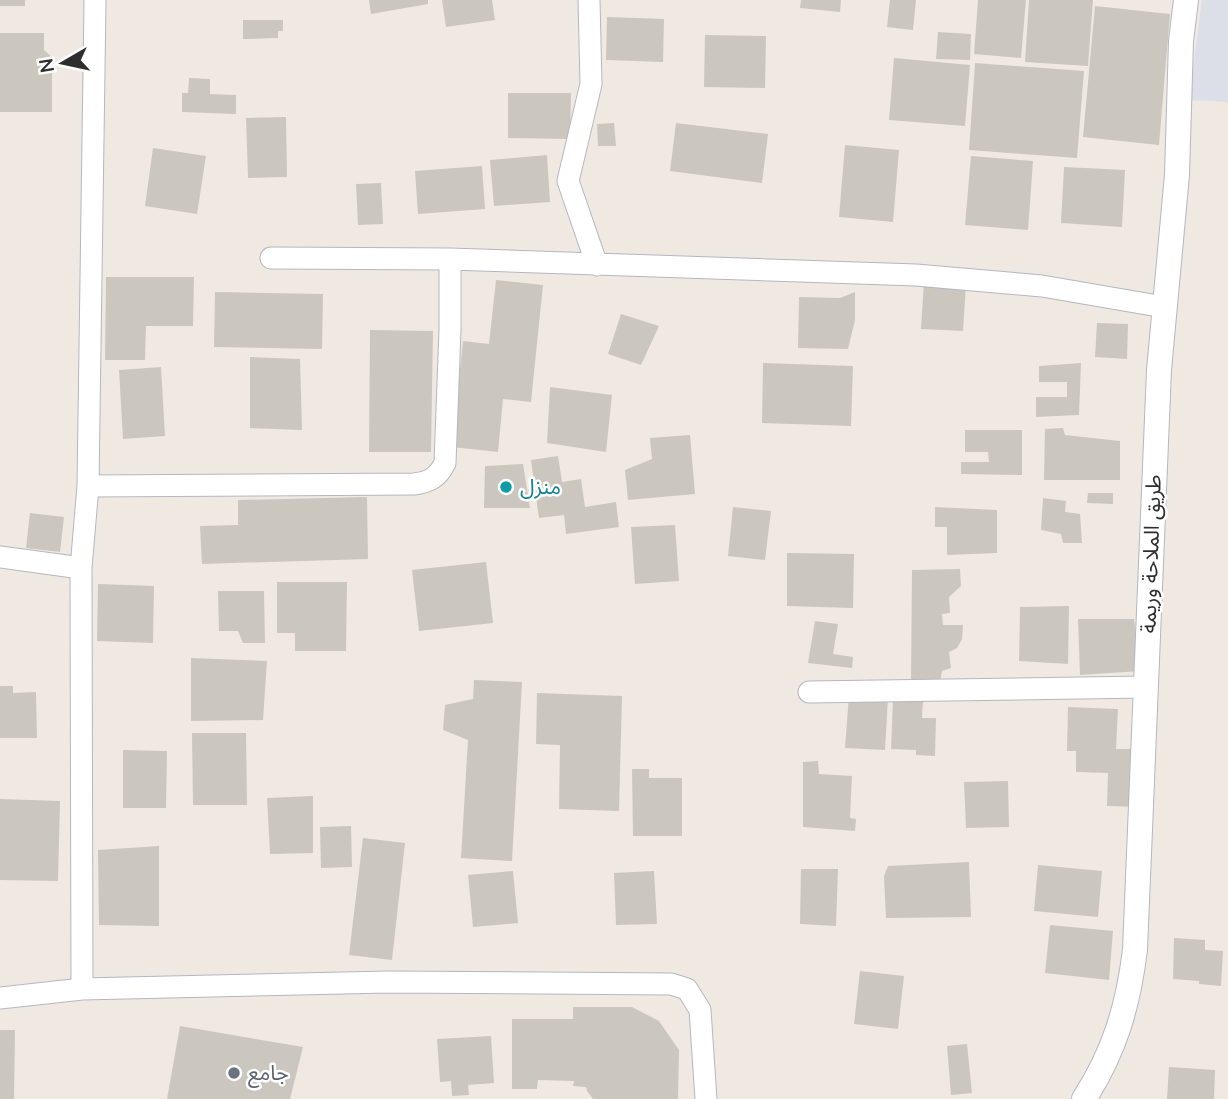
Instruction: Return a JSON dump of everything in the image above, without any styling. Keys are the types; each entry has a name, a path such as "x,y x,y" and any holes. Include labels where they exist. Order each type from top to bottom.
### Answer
{"street":[{"path":"82,989 81,568 88,485 95,0"},
{"path":"589,0 591,85 568,181 597,265"},
{"name":"طريق الملاحة وريمة","path":"1084,1099 1098,1078 1117,1037 1129,995 1135,950 1154,466 1164,307 1177,175 1181,41 1186,0"},
{"path":"271,258 450,259 916,275 1042,286 1164,307"},
{"path":"88,485 414,484 435,478 445,463 450,259"},
{"path":"0,557 81,568"},
{"path":"809,692 1146,687"},
{"path":"0,998 82,989 387,982 671,984 687,989 700,1010 706,1099"}],"shaded area":[{"path":"1202,0 1228,0 1228,102 1189,100"}],"building":[{"path":"0,0 25,0 25,6 0,6"},
{"path":"369,0 428,0 428,4 371,14"},
{"path":"442,0 492,0 495,20 446,27"},
{"path":"801,0 841,0 840,12 800,8"},
{"path":"890,0 916,0 913,30 887,27"},
{"path":"978,0 1026,0 1021,58 974,54"},
{"path":"1029,0 1093,0 1088,66 1025,62"},
{"path":"1095,6 1170,14 1159,145 1083,137"},
{"path":"607,17 664,19 663,62 606,60"},
{"path":"243,20 283,20 283,31 278,31 278,38 243,39"},
{"path":"938,32 971,34 970,60 936,59"},
{"path":"0,33 44,33 44,50 52,57 52,112 0,112"},
{"path":"705,35 766,36 765,88 704,87"},
{"path":"894,58 970,65 965,126 889,120"},
{"path":"975,63 1084,71 1077,158 969,150"},
{"path":"189,78 210,79 210,94 236,95 236,114 182,112 182,93 188,93"},
{"path":"508,93 571,93 570,139 508,138"},
{"path":"286,117 287,177 248,178 246,118"},
{"path":"614,123 616,146 598,146 597,124"},
{"path":"676,123 768,134 762,183 670,171"},
{"path":"845,145 899,150 893,222 839,217"},
{"path":"153,148 206,156 197,214 145,206"},
{"path":"547,155 550,202 494,206 490,160"},
{"path":"971,156 1033,161 1028,230 965,225"},
{"path":"482,166 485,209 418,214 415,171"},
{"path":"1064,167 1125,170 1122,227 1061,223"},
{"path":"381,183 383,224 358,225 356,184"},
{"path":"106,277 194,277 193,326 146,326 145,360 105,360"},
{"path":"496,280 543,285 531,402 503,399 498,452 452,447 463,341 489,344"},
{"path":"924,281 966,284 963,331 921,329"},
{"path":"215,292 323,294 322,349 214,347"},
{"path":"855,292 855,320 848,349 798,348 799,297 840,298"},
{"path":"621,314 659,326 641,365 608,354"},
{"path":"1097,323 1128,324 1127,359 1095,357"},
{"path":"370,330 433,331 431,452 369,452"},
{"path":"250,357 300,359 302,430 250,428"},
{"path":"763,363 853,366 851,426 762,423"},
{"path":"1081,363 1079,415 1036,417 1036,397 1067,397 1067,382 1039,382 1039,366"},
{"path":"161,367 165,436 123,439 119,370"},
{"path":"550,387 612,395 606,452 547,443"},
{"path":"1063,428 1065,435 1120,441 1120,480 1044,480 1045,429"},
{"path":"965,430 1022,430 1022,475 961,474 961,462 989,462 988,452 965,452"},
{"path":"690,435 695,494 628,500 625,470 652,459 650,438"},
{"path":"558,456 562,482 581,479 585,507 616,502 619,527 566,534 564,515 539,518 531,460"},
{"name":"منزل","path":"523,464 530,508 484,508 485,466"},
{"path":"1088,493 1113,493 1113,504 1087,503"},
{"path":"367,497 368,559 202,564 200,526 238,525 238,500"},
{"path":"1043,498 1066,501 1065,512 1080,514 1082,543 1063,543 1061,534 1041,530"},
{"path":"733,507 771,511 765,560 728,556"},
{"path":"935,507 997,510 997,553 947,555 947,527 935,527"},
{"path":"30,513 64,517 60,552 26,548"},
{"path":"675,525 679,581 635,584 631,527"},
{"path":"787,553 854,554 853,608 787,606"},
{"path":"486,562 493,623 419,631 412,570"},
{"path":"960,569 961,586 949,597 950,613 942,614 943,625 963,625 962,639 957,648 949,652 951,668 942,671 940,682 911,682 912,570"},
{"path":"277,582 347,582 346,651 295,651 295,633 277,633"},
{"path":"98,584 154,586 153,643 97,641"},
{"path":"218,591 264,591 265,643 243,643 238,631 219,631"},
{"path":"1069,606 1068,664 1019,661 1020,607"},
{"path":"1078,619 1134,619 1140,671 1080,675"},
{"path":"815,621 838,624 833,654 853,657 852,668 808,663"},
{"path":"191,658 267,661 263,720 191,721"},
{"path":"474,680 522,682 512,861 461,858 468,740 443,730 445,705 473,699"},
{"path":"0,686 13,686 13,693 36,692 37,738 0,738"},
{"path":"537,693 622,696 619,811 559,809 560,745 536,744"},
{"path":"849,695 888,698 885,750 845,748"},
{"path":"893,700 923,701 922,718 936,718 935,756 916,755 916,750 891,749"},
{"path":"1068,707 1118,709 1116,749 1137,749 1140,807 1107,806 1108,773 1076,772 1076,751 1067,751"},
{"path":"192,733 246,733 247,805 193,805"},
{"path":"123,750 167,751 166,808 123,808"},
{"path":"818,761 819,774 852,776 850,818 856,819 855,831 803,827 803,762"},
{"path":"632,769 649,769 649,778 682,778 682,836 633,836"},
{"path":"1008,781 1009,827 966,828 964,782"},
{"path":"313,796 313,853 270,854 267,798"},
{"path":"0,799 60,801 58,881 0,880"},
{"path":"351,826 352,867 321,868 320,827"},
{"path":"363,838 405,843 392,960 349,955"},
{"path":"159,846 159,926 99,925 98,850"},
{"path":"969,862 971,917 886,918 884,876 888,866"},
{"path":"1038,865 1102,871 1098,917 1034,911"},
{"path":"801,869 838,869 836,926 800,924"},
{"path":"513,871 518,923 473,927 468,875"},
{"path":"654,871 657,924 616,925 614,873"},
{"path":"1050,925 1113,931 1109,980 1045,973"},
{"path":"1174,938 1205,940 1205,950 1223,951 1221,986 1173,979"},
{"path":"860,971 904,976 898,1029 854,1024"},
{"path":"573,1007 632,1007 659,1021 679,1050 678,1099 593,1099 586,1087 573,1086 574,1081 538,1080 537,1089 512,1089 512,1019 573,1019"},
{"name":"جامع","path":"180,1026 303,1047 290,1099 167,1099"},
{"path":"0,1030 15,1030 14,1099 0,1099"},
{"path":"491,1036 494,1083 468,1085 469,1095 452,1096 451,1081 440,1082 437,1039"},
{"path":"967,1044 972,1093 951,1095 947,1046"},
{"path":"1169,1067 1215,1070 1214,1099 1167,1099"}],"place":[{"name":"منزل","path":"506,487"},
{"name":"جامع","path":"234,1073"}]}
